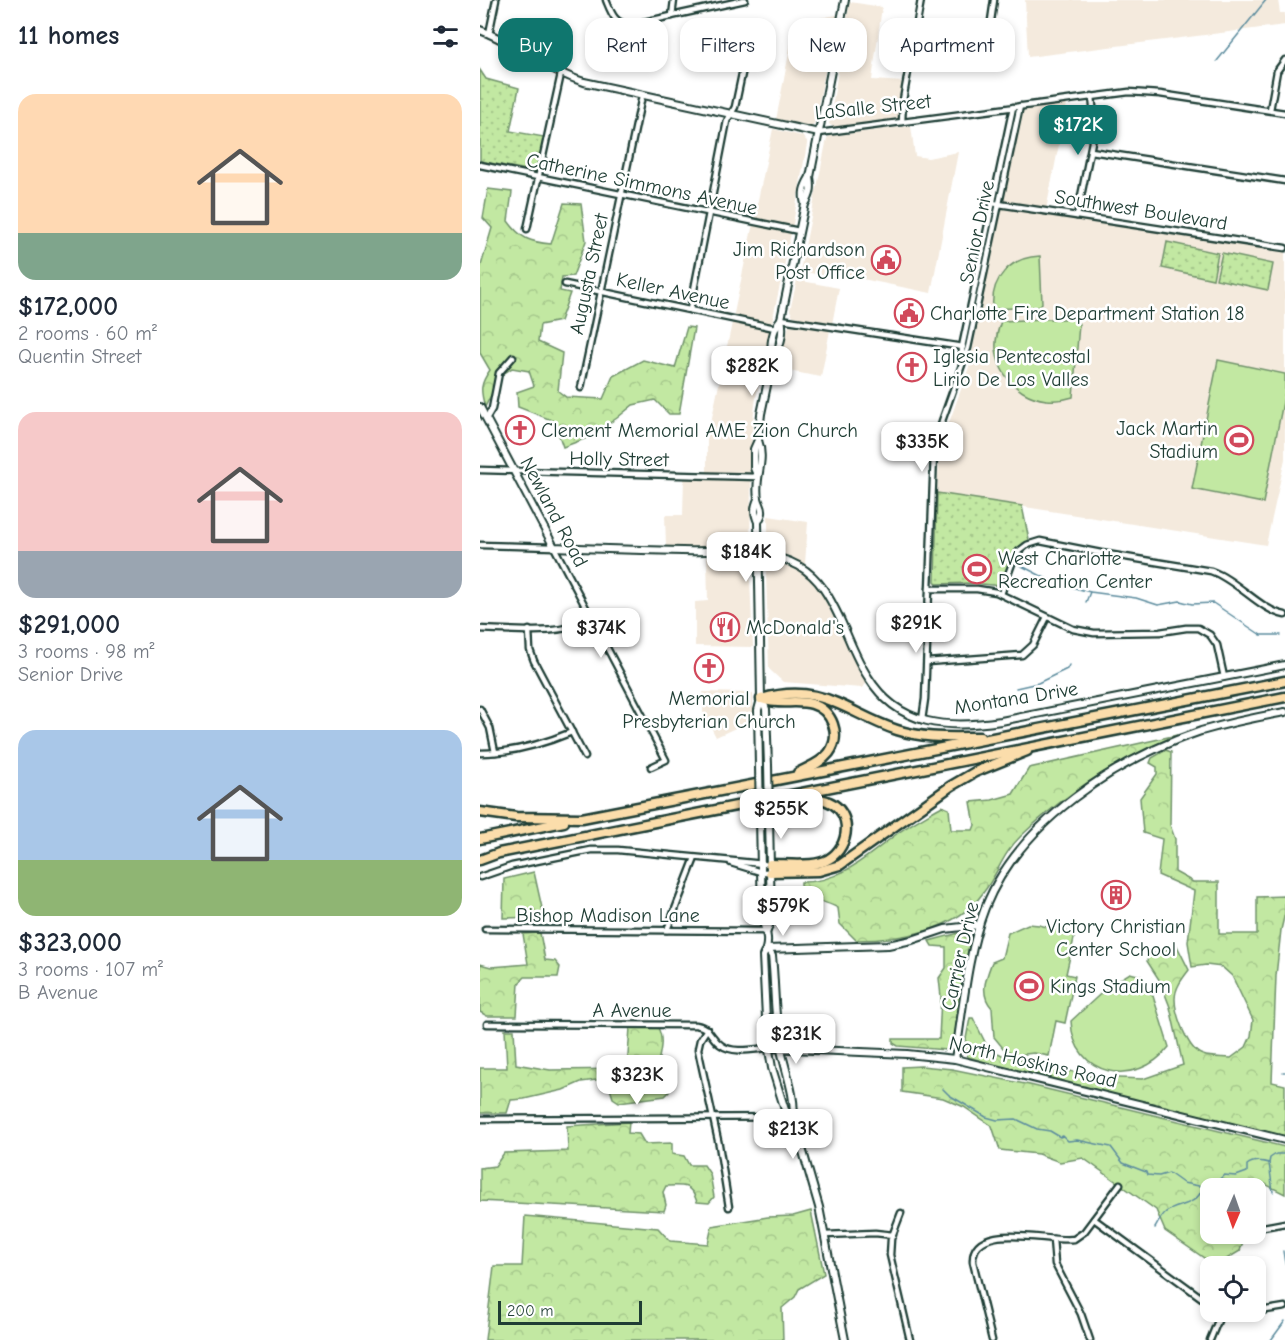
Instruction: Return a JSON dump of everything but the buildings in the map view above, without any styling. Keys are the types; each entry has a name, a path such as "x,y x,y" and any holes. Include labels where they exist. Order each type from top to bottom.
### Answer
{"highway":[{"path":"480,839 1285,681"},
{"path":"761,699 773,695 818,695 833,699 888,726 914,734 940,737 1003,736"},
{"path":"480,858 499,852 1285,697"},
{"path":"761,699 773,703 814,705 826,712 834,725 834,741 827,754 818,762 790,777"},
{"path":"765,868 819,871 840,865 957,782 987,767 1045,744"},
{"path":"765,868 826,861 839,850 845,838 845,820 839,809 832,803 820,799 787,796"},
{"path":"480,812 516,818 582,818"}],"street":[{"path":"489,34 496,0"},
{"path":"606,0 615,19 625,25 745,0"},
{"path":"672,16 674,0"},
{"path":"773,357 770,350 775,328 781,319 805,204 803,195 810,177 845,0"},
{"path":"902,122 903,100 921,0"},
{"path":"991,18 994,0"},
{"name":"LaSalle Street","path":"480,30 561,74 602,87 819,134 1129,92 1151,93 1285,112"},
{"path":"1270,110 1277,71 1285,60"},
{"path":"690,310 727,121 735,107 742,72"},
{"path":"527,229 561,74"},
{"name":"Augusta Street","path":"581,388 642,96"},
{"path":"1077,216 1095,122 1092,96"},
{"name":"Senior Drive","path":"965,347 1020,106"},
{"name":"Senior Drive","path":"922,720 927,662 934,453 942,421 962,364 992,203 1013,107"},
{"path":"1091,151 1285,181"},
{"name":"Catherine Simmons Avenue","path":"480,165 799,231"},
{"name":"Southwest Boulevard","path":"992,203 1285,248"},
{"name":"Keller Avenue","path":"565,284 775,328"},
{"path":"781,319 965,347"},
{"path":"781,319 783,327 777,352 773,357 758,440 761,449 758,499 762,507 762,515 758,522 761,699 758,710 760,818 771,920 767,931 767,949 763,956 765,1024 768,1048 785,1110 793,1117"},
{"path":"486,419 492,409 499,373 513,357"},
{"name":"Newland Road","path":"480,407 666,760 651,767"},
{"name":"Holly Street","path":"480,470 758,477"},
{"path":"1001,594 1019,551 1033,542 1047,541 1101,553 1211,570 1227,578 1275,612 1285,615"},
{"path":"480,545 554,548"},
{"name":"Montana Drive","path":"554,548 758,554 795,564 816,579 828,596 872,683 895,705 922,720 950,726 988,723 1285,665"},
{"path":"929,589 977,589 1001,594 1073,629 1094,633 1198,628 1210,635 1217,645 1224,677"},
{"path":"927,662 1022,655 1034,645 1047,617"},
{"path":"480,629 562,630 592,619"},
{"path":"529,630 530,650 534,661 585,757"},
{"path":"761,699 766,710 768,765 769,816 765,868"},
{"path":"480,709 490,728 495,752"},
{"name":"Carrier Drive","path":"955,1059 979,926 991,894 1013,858 1043,826 1094,785 1142,756 1186,737 1226,724 1285,712"},
{"path":"480,753 539,744 572,732"},
{"path":"480,877 512,866 591,850 618,850 728,861 765,868"},
{"path":"667,930 695,858"},
{"path":"728,861 765,868"},
{"path":"767,949 888,945 945,929 979,926"},
{"name":"Bishop Madison Lane","path":"485,929 767,931"},
{"path":"767,949 772,956 780,1049 795,1107 793,1117 814,1188 846,1340"},
{"name":"A Avenue","path":"487,1024 696,1025 707,1029"},
{"path":"729,1207 719,1145 698,1049 700,1040 707,1029 718,1043 727,1048 768,1048"},
{"name":"North Hoskins Road","path":"768,1048 907,1054 955,1059 1285,1140"},
{"path":"480,1119 793,1117"},
{"path":"992,1340 973,1262 975,1248 983,1240 991,1237 1067,1240 1079,1236 1120,1184"},
{"path":"901,1213 890,1243 890,1255 910,1340"},
{"path":"1094,1219 1200,1297"},
{"path":"1266,1227 1285,1223"},
{"path":"825,1235 875,1233 893,1235"},
{"path":"1053,1239 1055,1264 1081,1314 1090,1340"},
{"path":"1266,1310 1285,1306"},
{"path":"1210,1340 1217,1322"}],"shaded area":[{"path":"1025,0 1278,0 1280,13 1285,13 1285,25 1028,57"},
{"path":"850,2 882,7 872,80 904,82 900,118 834,127 829,124 838,72 867,72 867,18 847,18"},
{"path":"837,15 836,18 819,18"},
{"path":"788,58 788,72 825,72 814,124 809,126 776,120"},
{"path":"1067,104 1045,215 1285,251 1285,459 1266,545 937,493 940,448 969,367 1020,114 1025,110"},
{"path":"911,126 915,156 928,158 958,152 931,293 843,275 841,279 800,271 827,138"},
{"path":"773,129 802,136 807,144 793,224 756,397 752,428 750,545 748,548 666,547 665,515 683,515 684,477 707,477 707,427 710,427"},
{"path":"797,280 839,288 832,324 793,316 790,310"},
{"path":"789,325 830,330 821,377 778,369"},
{"path":"768,516 808,522 805,564 770,550 768,547"},
{"path":"707,556 749,558 753,647 695,646 695,602 708,601"},
{"path":"778,562 799,571 821,592 867,683 862,688 783,682 769,669 766,571 770,564"},
{"path":"703,692 753,693 753,711 744,724 716,737 703,712"}],"green space":[{"path":"480,70 486,79 519,88 510,131 544,137 537,172 480,161"},
{"path":"488,189 512,192 508,221 522,236 544,243 551,244 564,203 581,204 586,241 573,276 562,277 560,291 570,293 560,321 540,325 538,342 562,353 558,391 566,397 603,399 613,376 643,360 675,368 687,327 694,328 679,414 669,414 655,400 633,405 587,438 563,447 554,421 518,407 517,392 534,386 529,371 512,368 495,379 492,393 485,407 482,387 490,370 480,353 480,269 492,228 483,218"},
{"path":"1167,242 1218,253 1213,279 1162,268"},
{"path":"1222,253 1273,264 1268,290 1216,279"},
{"path":"1040,256 1042,303 1039,307 993,309 995,288 1004,272 1020,260"},
{"path":"1074,319 1079,324 1073,397 1046,400 1022,392 1005,374 999,362 996,342 1001,321"},
{"name":"Jack Martin Stadium","path":"1218,360 1285,374 1285,392 1263,503 1192,489"},
{"path":"937,493 1022,506 1029,540 1014,555 1001,586 972,583 937,584 935,581"},
{"path":"1177,735 1114,766 1056,805 1015,843 988,886 972,906 943,925 891,938 856,940 840,924 838,908 801,895 801,882 829,878 841,873 903,829 942,806 949,809 951,830 973,830 975,825 971,802 992,800 1013,794 1029,768"},
{"path":"1166,750 1171,752 1170,825 1175,839 1175,872 1193,882 1219,882 1219,934 1257,934 1257,897 1285,896 1285,913 1276,976 1272,1082 1285,1085 1285,1136 1024,1073 968,1057 965,1051 970,1018 973,1018 988,1048 1002,1055 1095,1077 1143,1079 1183,1065 1170,1007 1160,981 1147,961 1148,956 1177,946 1189,970 1181,980 1175,995 1176,1006 1183,1031 1192,1047 1206,1056 1231,1058 1246,1047 1251,1036 1253,1020 1232,976 1222,967 1206,965 1192,967 1188,942 1194,891 1158,875 1162,839 1143,833 1140,798 1157,774 1157,767 1150,763 1152,758"},
{"path":"534,872 544,917 503,918 504,879"},
{"name":"Kings Stadium","path":"1028,924 1075,934 1066,974 1075,976 1065,1023 1056,1021 1049,1056 1034,1053 1016,1055 1003,1048 994,1037 992,1008 985,992 992,962 1002,958 1008,933"},
{"path":"540,933 545,960 555,961 560,967 558,977 525,977 519,983 517,1016 487,1016 480,1012 480,964 491,967 528,964 523,934"},
{"path":"959,933 968,939 969,950 953,1044 946,1050 898,1046 893,1043 893,1039 939,1039 941,997 939,978 946,968 946,947 932,946 929,941"},
{"path":"1130,973 1141,976 1153,996 1169,1047 1155,1060 1140,1069 1124,1072 1108,1071 1094,1065 1083,1055 1074,1040 1071,1021 1109,986"},
{"path":"630,1028 658,1028 661,1035 661,1050 656,1080 658,1087 667,1087 669,1092 665,1096 619,1102 613,1098 608,1082 604,1079 581,1082 563,1090 511,1100 507,1113 480,1113 480,1068 507,1068 505,1030 514,1030 516,1064 550,1070 627,1069"},
{"path":"902,1067 952,1069 1030,1085 1285,1147 1285,1194 1266,1184 1266,1178 1200,1178 1200,1244 1242,1244 1240,1251 1232,1256 1201,1256 1165,1231 1156,1210 1083,1158 1060,1162 1038,1154 1000,1150 992,1126 964,1107 943,1098 902,1092"},
{"path":"629,1122 628,1133 639,1134 645,1144 672,1143 672,1154 684,1156 689,1165 704,1165 710,1174 714,1197 709,1203 697,1202 689,1189 678,1186 666,1186 663,1192 666,1205 664,1211 480,1201 480,1168 495,1166 504,1153 568,1151 567,1126"},
{"path":"811,1211 824,1274 799,1289 795,1297 782,1308 783,1340 485,1340 494,1266 522,1266 525,1216 658,1228 670,1241 708,1244 712,1226 768,1217 793,1216"}],"waterway":[{"path":"1217,61 1266,0"},
{"path":"1016,563 1053,582 1090,592 1136,598 1158,605 1180,601 1192,604 1213,603 1261,635 1281,635"},
{"path":"1086,602 1090,592"},
{"path":"1016,688 1038,683 1067,669 1069,665"},
{"path":"943,1089 986,1117 997,1120 1016,1119 1037,1129 1063,1136 1068,1141 1077,1140 1111,1147 1123,1163 1146,1172 1147,1175 1159,1176 1169,1173 1183,1183 1210,1188 1224,1175 1236,1176 1247,1172 1249,1163 1258,1161 1269,1163"},
{"path":"1273,1192 1270,1158 1276,1154 1285,1154"},
{"path":"1155,1228 1166,1212 1192,1201 1200,1194"},
{"path":"1283,1251 1285,1263"},
{"path":"1271,1340 1285,1321"}],"place":[{"name":"Jim Richardson Post Office","path":"886,260"},
{"name":"Charlotte Fire Department Station 18","path":"909,313"},
{"name":"Iglesia Pentecostal Lirio De Los Valles","path":"912,367"},
{"name":"Clement Memorial AME Zion Church","path":"520,430"},
{"name":"Jack Martin Stadium","path":"1239,440"},
{"name":"West Charlotte Recreation Center","path":"977,569"},
{"name":"McDonald's","path":"725,627"},
{"name":"Memorial Presbyterian Church","path":"709,668"},
{"name":"Victory Christian Center School","path":"1116,895"},
{"name":"Kings Stadium","path":"1029,986"}]}
